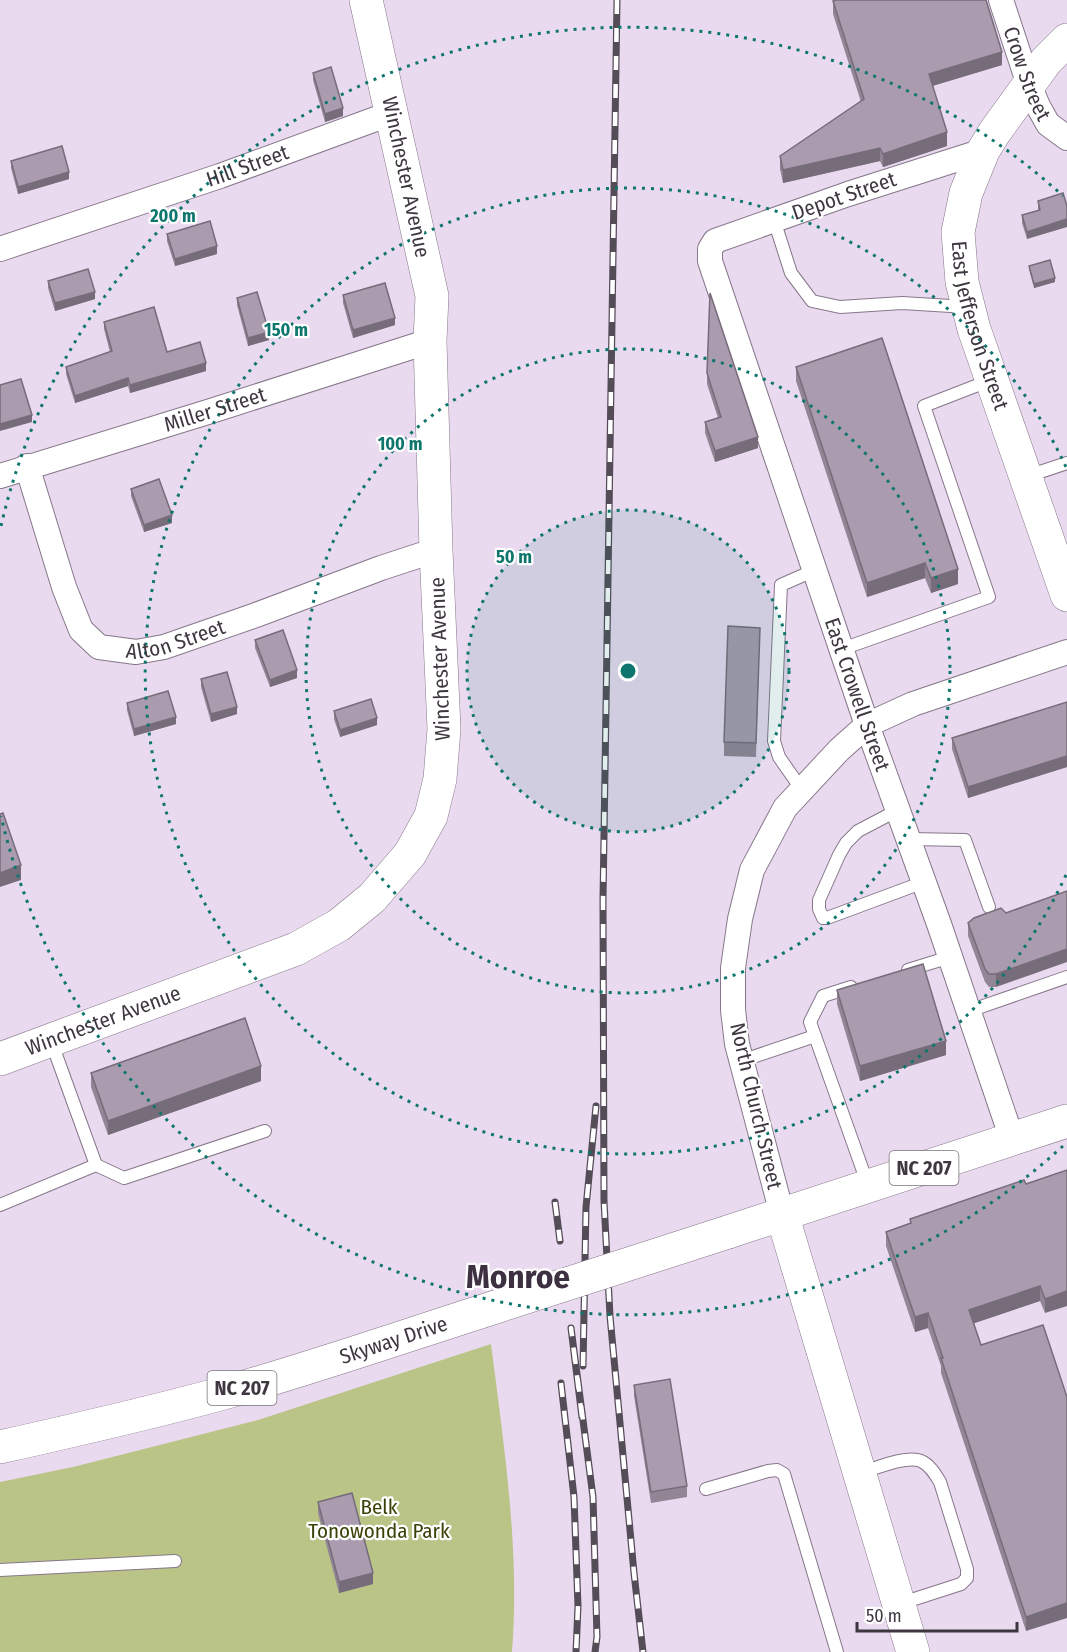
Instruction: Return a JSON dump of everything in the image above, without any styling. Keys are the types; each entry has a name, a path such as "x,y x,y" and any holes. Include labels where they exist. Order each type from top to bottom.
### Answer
{"main road":[{"name":"Winchester Avenue","path":"0,1059 296,949 339,925 372,898 410,854 430,816 440,779 444,729 430,341 432,297 366,0"},
{"name":"East Jefferson Street","path":"1067,40 1046,61 993,133 966,193 958,232 962,282 974,329 1067,595"},
{"name":"NC 207","path":"782,1214 1067,1121"},
{"name":"Skyway Drive","path":"0,1447 138,1416 228,1392 782,1214"},
{"name":"North Church Street","path":"782,1214 913,1652"}],"street":[{"name":"Crow Street","path":"1001,0 1038,106 1048,124 1067,138"},
{"name":"Hill Street","path":"0,249 220,176 392,113"},
{"name":"Depot Street","path":"710,249 716,241 774,220 983,151"},
{"name":"East Crowell Street","path":"710,249 710,261 867,725 909,839 1012,1139"},
{"name":"Miller Street","path":"0,476 430,341"},
{"name":"Alton Street","path":"27,466 61,577 81,630 99,647 136,652 164,647 436,550"},
{"name":"North Church Street","path":"782,1214 741,1061 733,1010 733,968 740,919 752,870 785,808 839,750 867,725 913,704 1067,652"}],"lane":[{"path":"774,220 790,273 812,301 840,307 902,303 968,307"},
{"path":"842,649 989,597 924,406 992,380"},
{"path":"1026,477 1067,463"},
{"path":"802,790 778,758 774,741 781,585 815,570"},
{"path":"898,810 858,831 846,843 819,900 821,915 827,918 924,882"},
{"path":"909,839 965,840 989,907"},
{"path":"896,974 950,957"},
{"path":"969,1011 1067,977"},
{"path":"865,983 823,996 810,1022 868,1186"},
{"path":"741,1061 815,1036"},
{"path":"51,1040 96,1165 124,1178 266,1131"},
{"path":"0,1204 96,1165"},
{"path":"859,1473 903,1461 918,1460 933,1470 940,1482 967,1569 967,1578 961,1584 898,1604"},
{"path":"706,1489 777,1470 784,1474 837,1652"},
{"path":"0,1570 175,1561"}],"green space":[{"name":"Belk Tonowonda Park","path":"491,1344 512,1536 514,1613 512,1652 0,1652 0,1482 73,1467 258,1420"}],"building":[{"path":"986,0 1002,52 929,74 947,132 883,154 880,148 783,170 780,156 864,99 833,1"},
{"path":"331,67 343,108 325,114 313,73"},
{"path":"62,146 69,172 18,187 11,161"},
{"path":"1063,193 1067,206 1067,219 1027,232 1022,215 1040,210 1038,201"},
{"path":"210,221 217,246 175,259 167,234"},
{"path":"1050,260 1055,278 1034,284 1029,266"},
{"path":"88,269 95,292 55,303 48,281"},
{"path":"385,283 395,318 353,330 343,295"},
{"path":"257,292 269,332 248,338 237,298"},
{"path":"710,293 758,437 715,451 705,422 721,417 707,373"},
{"path":"154,307 167,352 200,342 206,363 130,385 128,378 75,396 66,367 112,351 104,322"},
{"path":"882,338 958,569 931,578 925,563 867,583 796,367"},
{"path":"21,379 32,415 0,424 0,385"},
{"path":"159,479 172,515 144,525 131,489"},
{"path":"728,626 760,628 756,743 724,742"},
{"path":"283,630 297,670 270,680 255,640"},
{"path":"227,672 237,707 211,714 201,679"},
{"path":"168,691 176,717 134,729 127,703"},
{"path":"371,699 377,718 340,730 334,711"},
{"path":"1067,702 1067,756 968,787 952,738"},
{"path":"3,813 21,865 0,873 0,814"},
{"path":"1067,891 1067,949 996,974 989,974 968,923 974,918 1001,908 1006,913"},
{"path":"923,964 946,1041 860,1066 837,990"},
{"path":"245,1018 261,1066 108,1121 91,1073"},
{"path":"1067,1170 1067,1291 1045,1299 1040,1286 969,1310 981,1345 1043,1325 1067,1397 1067,1603 1026,1617 928,1313 915,1317 886,1232 911,1223 910,1219 1024,1180 1026,1184"},
{"path":"670,1379 687,1486 651,1492 634,1385"},
{"path":"352,1493 373,1573 339,1582 318,1502"}],"railway":[{"path":"617,0 603,900 604,1201 610,1316 643,1652"},
{"path":"583,1366 586,1207 596,1106"},
{"path":"555,1202 560,1241"},
{"path":"582,1417 571,1328 593,1497 597,1637 595,1652"},
{"path":"561,1383 574,1497 578,1606 576,1652"}],"district":[{"name":"Monroe","path":"518,1276"}]}
